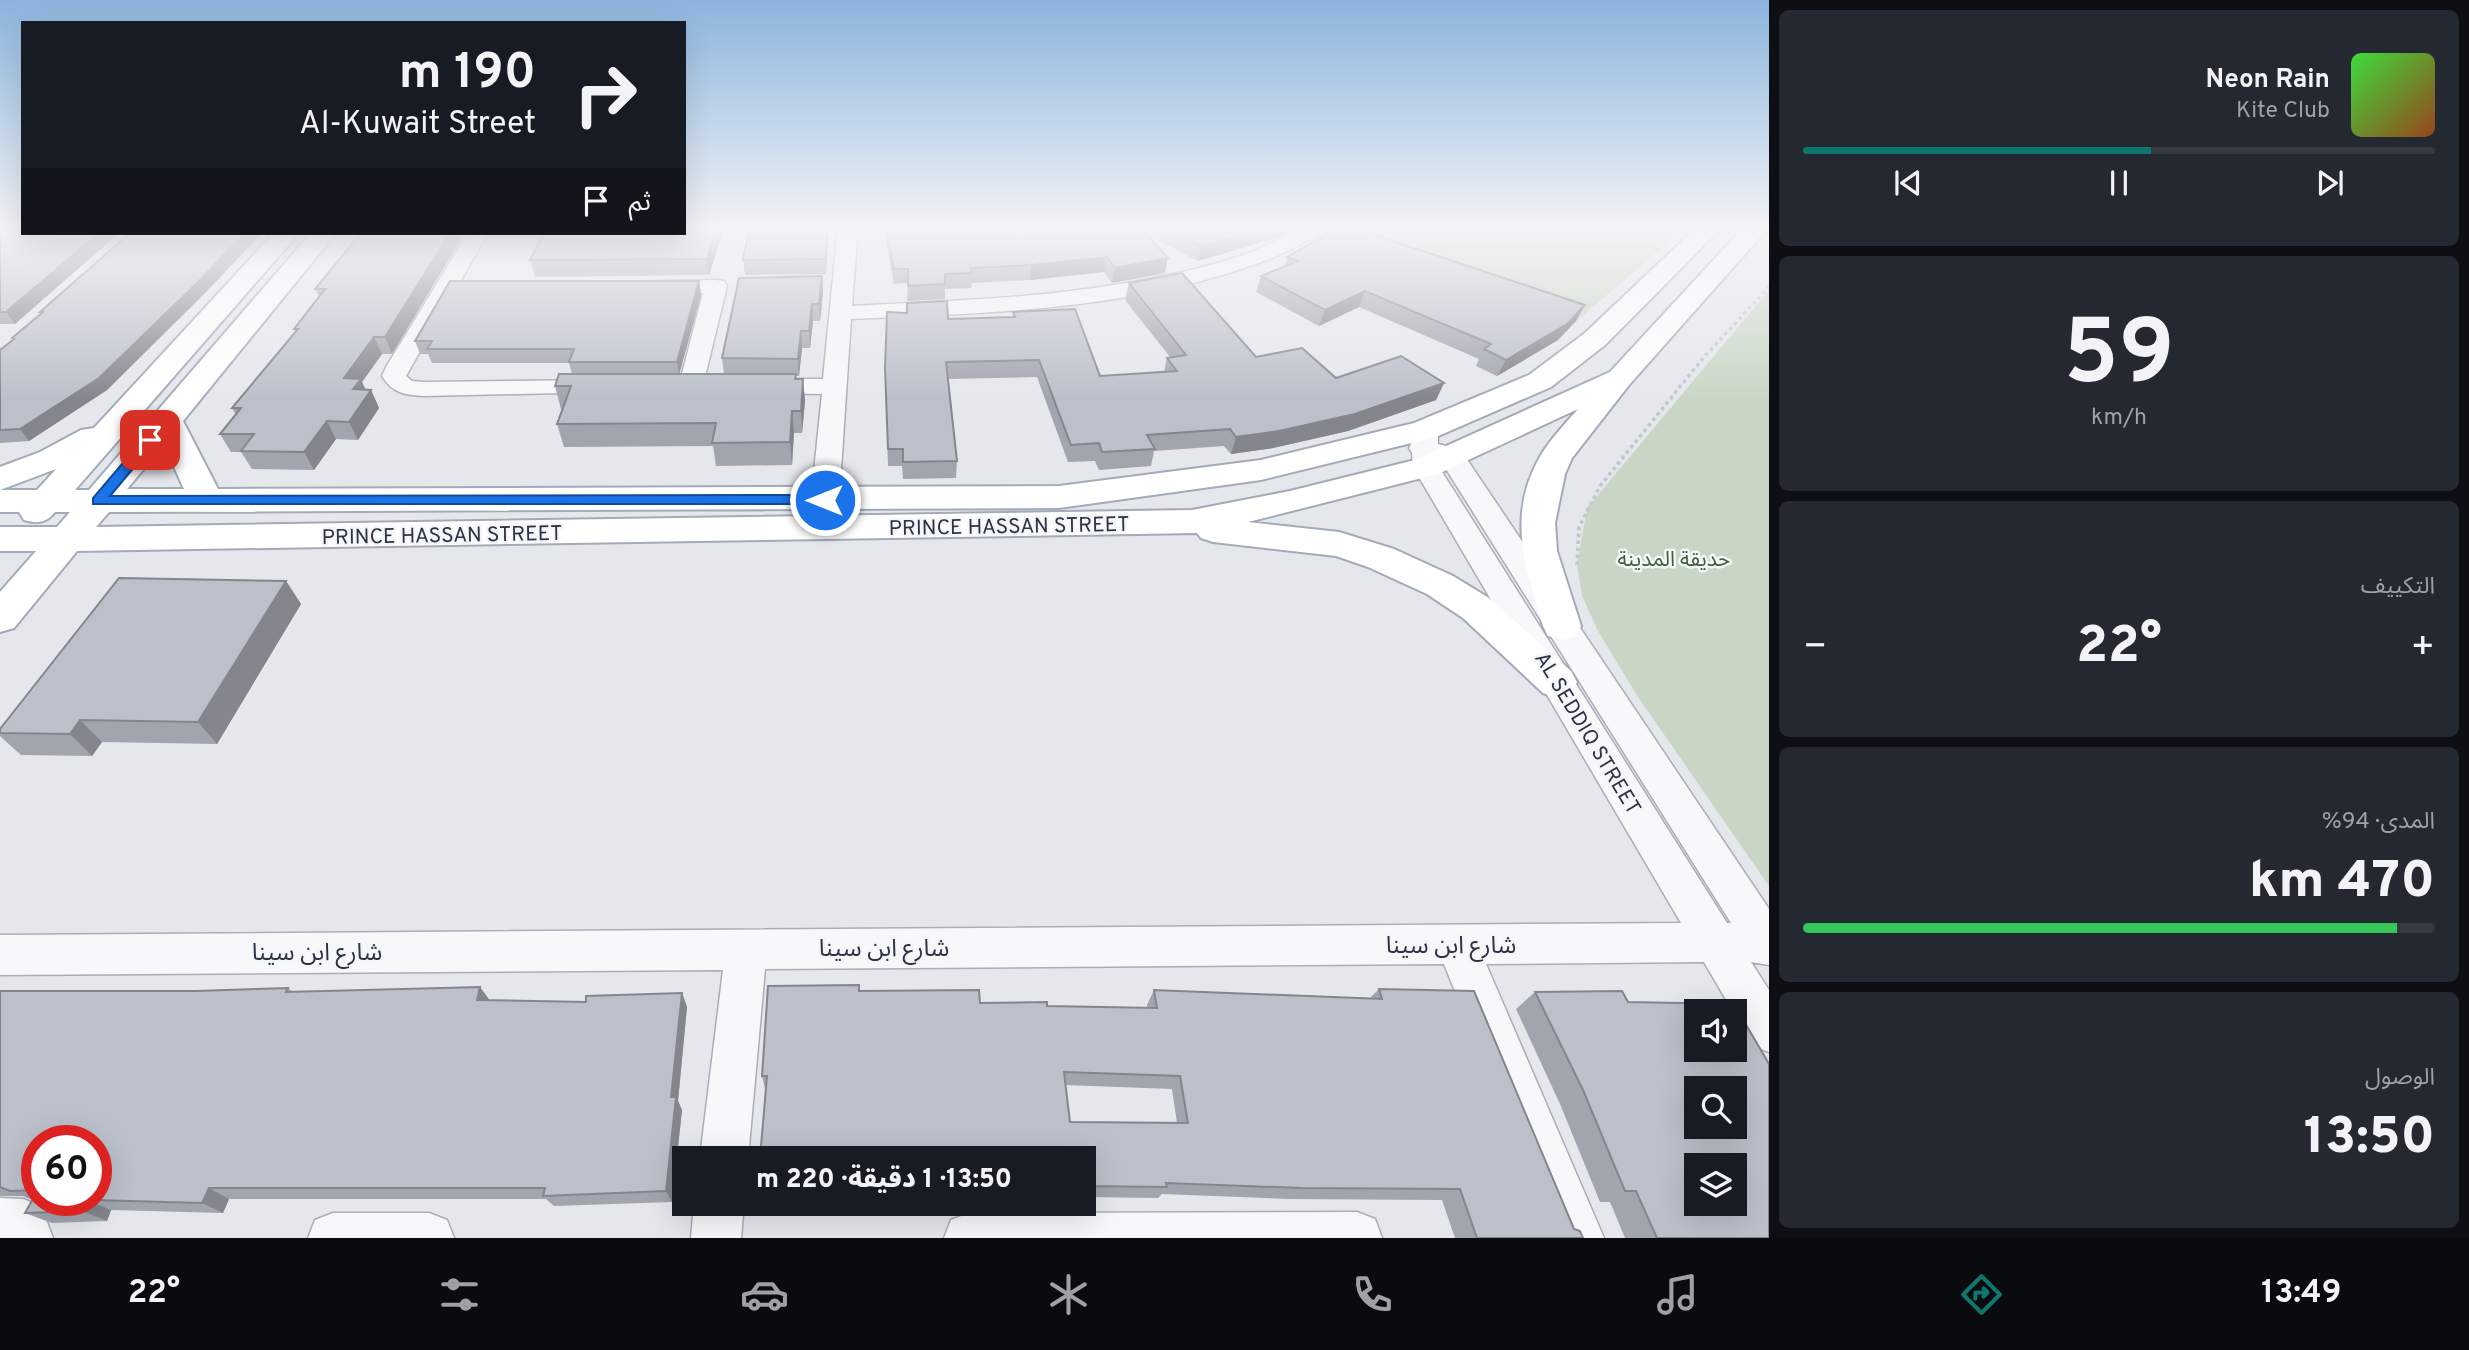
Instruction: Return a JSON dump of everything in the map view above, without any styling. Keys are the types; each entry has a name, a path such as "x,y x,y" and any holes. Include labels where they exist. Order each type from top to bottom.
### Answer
{"main road":[{"path":"4,543 46,501 240,285"},
{"path":"4,613 280,285"},
{"name":"PRINCE HASSAN STREET","path":"0,501 825,500 1059,497 1261,470 1387,440 1432,450 1540,381 1595,339 1651,285"},
{"name":"PRINCE HASSAN STREET","path":"4,543 66,539 1166,524 1236,514 1432,450 1620,378 1705,285"},
{"path":"1562,626 1539,551 1538,523 1548,474 1557,455 1620,378"},
{"path":"167,419 207,501"},
{"path":"0,479 68,451 117,421"},
{"path":"1166,524 1339,544 1381,558 1440,585 1476,608 1558,682"},
{"path":"4,613 63,576 98,560 152,541 176,539"}],"street":[{"path":"825,500 844,285"},
{"path":"842,313 1002,305 1140,289 1155,285"},
{"path":"471,286 446,286 398,367 394,376 397,384 407,388 424,389 624,386"},
{"path":"691,385 716,286"},
{"path":"631,287 742,286"},
{"path":"664,386 717,386"},
{"path":"743,386 834,387"},
{"name":"AL SEDDIQ STREET","path":"1432,450 1562,626 1768,944"},
{"name":"AL SEDDIQ STREET","path":"1432,450 1558,682 1769,1030"},
{"name":"شارع ابن سينا","path":"4,961 746,948 1768,944"},
{"path":"1457,945 1579,1238"},
{"path":"725,1146 746,948"},
{"path":"716,1238 718,1216"},
{"path":"0,1223 23,1224 28,1238"},
{"path":"969,1238 1357,1237"},
{"path":"333,1238 429,1238"}],"path":[{"path":"1579,575 1579,527 1600,486 1704,357 1769,287"}],"green space":[{"path":"1414,285 1619,285 1558,337"},
{"name":"حديقة المدينة","path":"1769,290 1769,886 1636,694 1598,631 1582,596 1577,565 1587,508"}],"building":[{"path":"0,285 38,285 6,312 0,312"},
{"path":"71,285 195,285 99,378 20,429 0,430 0,350 43,312 40,312"},
{"path":"318,285 418,285 385,337 374,337 344,378 361,379 353,389 371,390 349,422 327,421 304,452 241,451 254,434 220,434 241,408 232,408 298,329 294,329 325,289 315,289"},
{"path":"448,285 698,285 677,362 569,362 574,349 427,349 432,341 415,341"},
{"path":"738,285 821,285 819,304 812,304 809,331 801,331 798,359 722,358"},
{"path":"1130,285 1192,285 1256,357 1302,348 1336,378 1401,356 1444,383 1355,414 1279,431 1236,437 1230,429 1147,435 1155,449 1102,452 1099,443 1071,445 1039,360 946,362 957,461 903,462 903,449 888,449 885,368 887,312 907,313 907,303 947,301 948,319 1015,317 1013,312 1075,309 1100,376 1177,371 1167,358 1186,355"},
{"path":"1278,285 1524,285 1585,305 1567,324 1506,360 1484,349 1491,344 1365,291 1325,310"},
{"path":"559,374 796,374 795,379 803,379 801,411 792,411 790,442 712,443 716,423 557,424 571,386 555,386"},
{"path":"119,578 286,581 198,722 80,720 70,734 0,733 0,729"},
{"path":"859,985 859,991 979,990 980,1003 1047,1002 1047,1006 1157,1008 1154,990 1382,999 1379,989 1474,991 1574,1229 1580,1231 1583,1238 1477,1238 1460,1189 1302,1188 1166,1183 1167,1187 1096,1186 1096,1146 761,1146 767,1076 762,1076 768,986","holes":["1064,1072 1180,1076 1188,1123 1070,1122"]},
{"path":"480,987 477,1000 586,1002 586,996 682,993 671,1097 676,1097 666,1191 543,1196 545,1188 209,1188 202,1203 112,1200 112,1125 21,1125 21,1191 10,1191 0,1187 0,991 288,988 286,992"},
{"path":"1622,991 1628,1002 1684,1003 1684,1062 1747,1062 1747,1026 1769,1064 1769,1238 1657,1238 1636,1191 1625,1191 1583,1090 1535,992"}],"route":[{"path":"150,440 98,501 825,500"}]}
